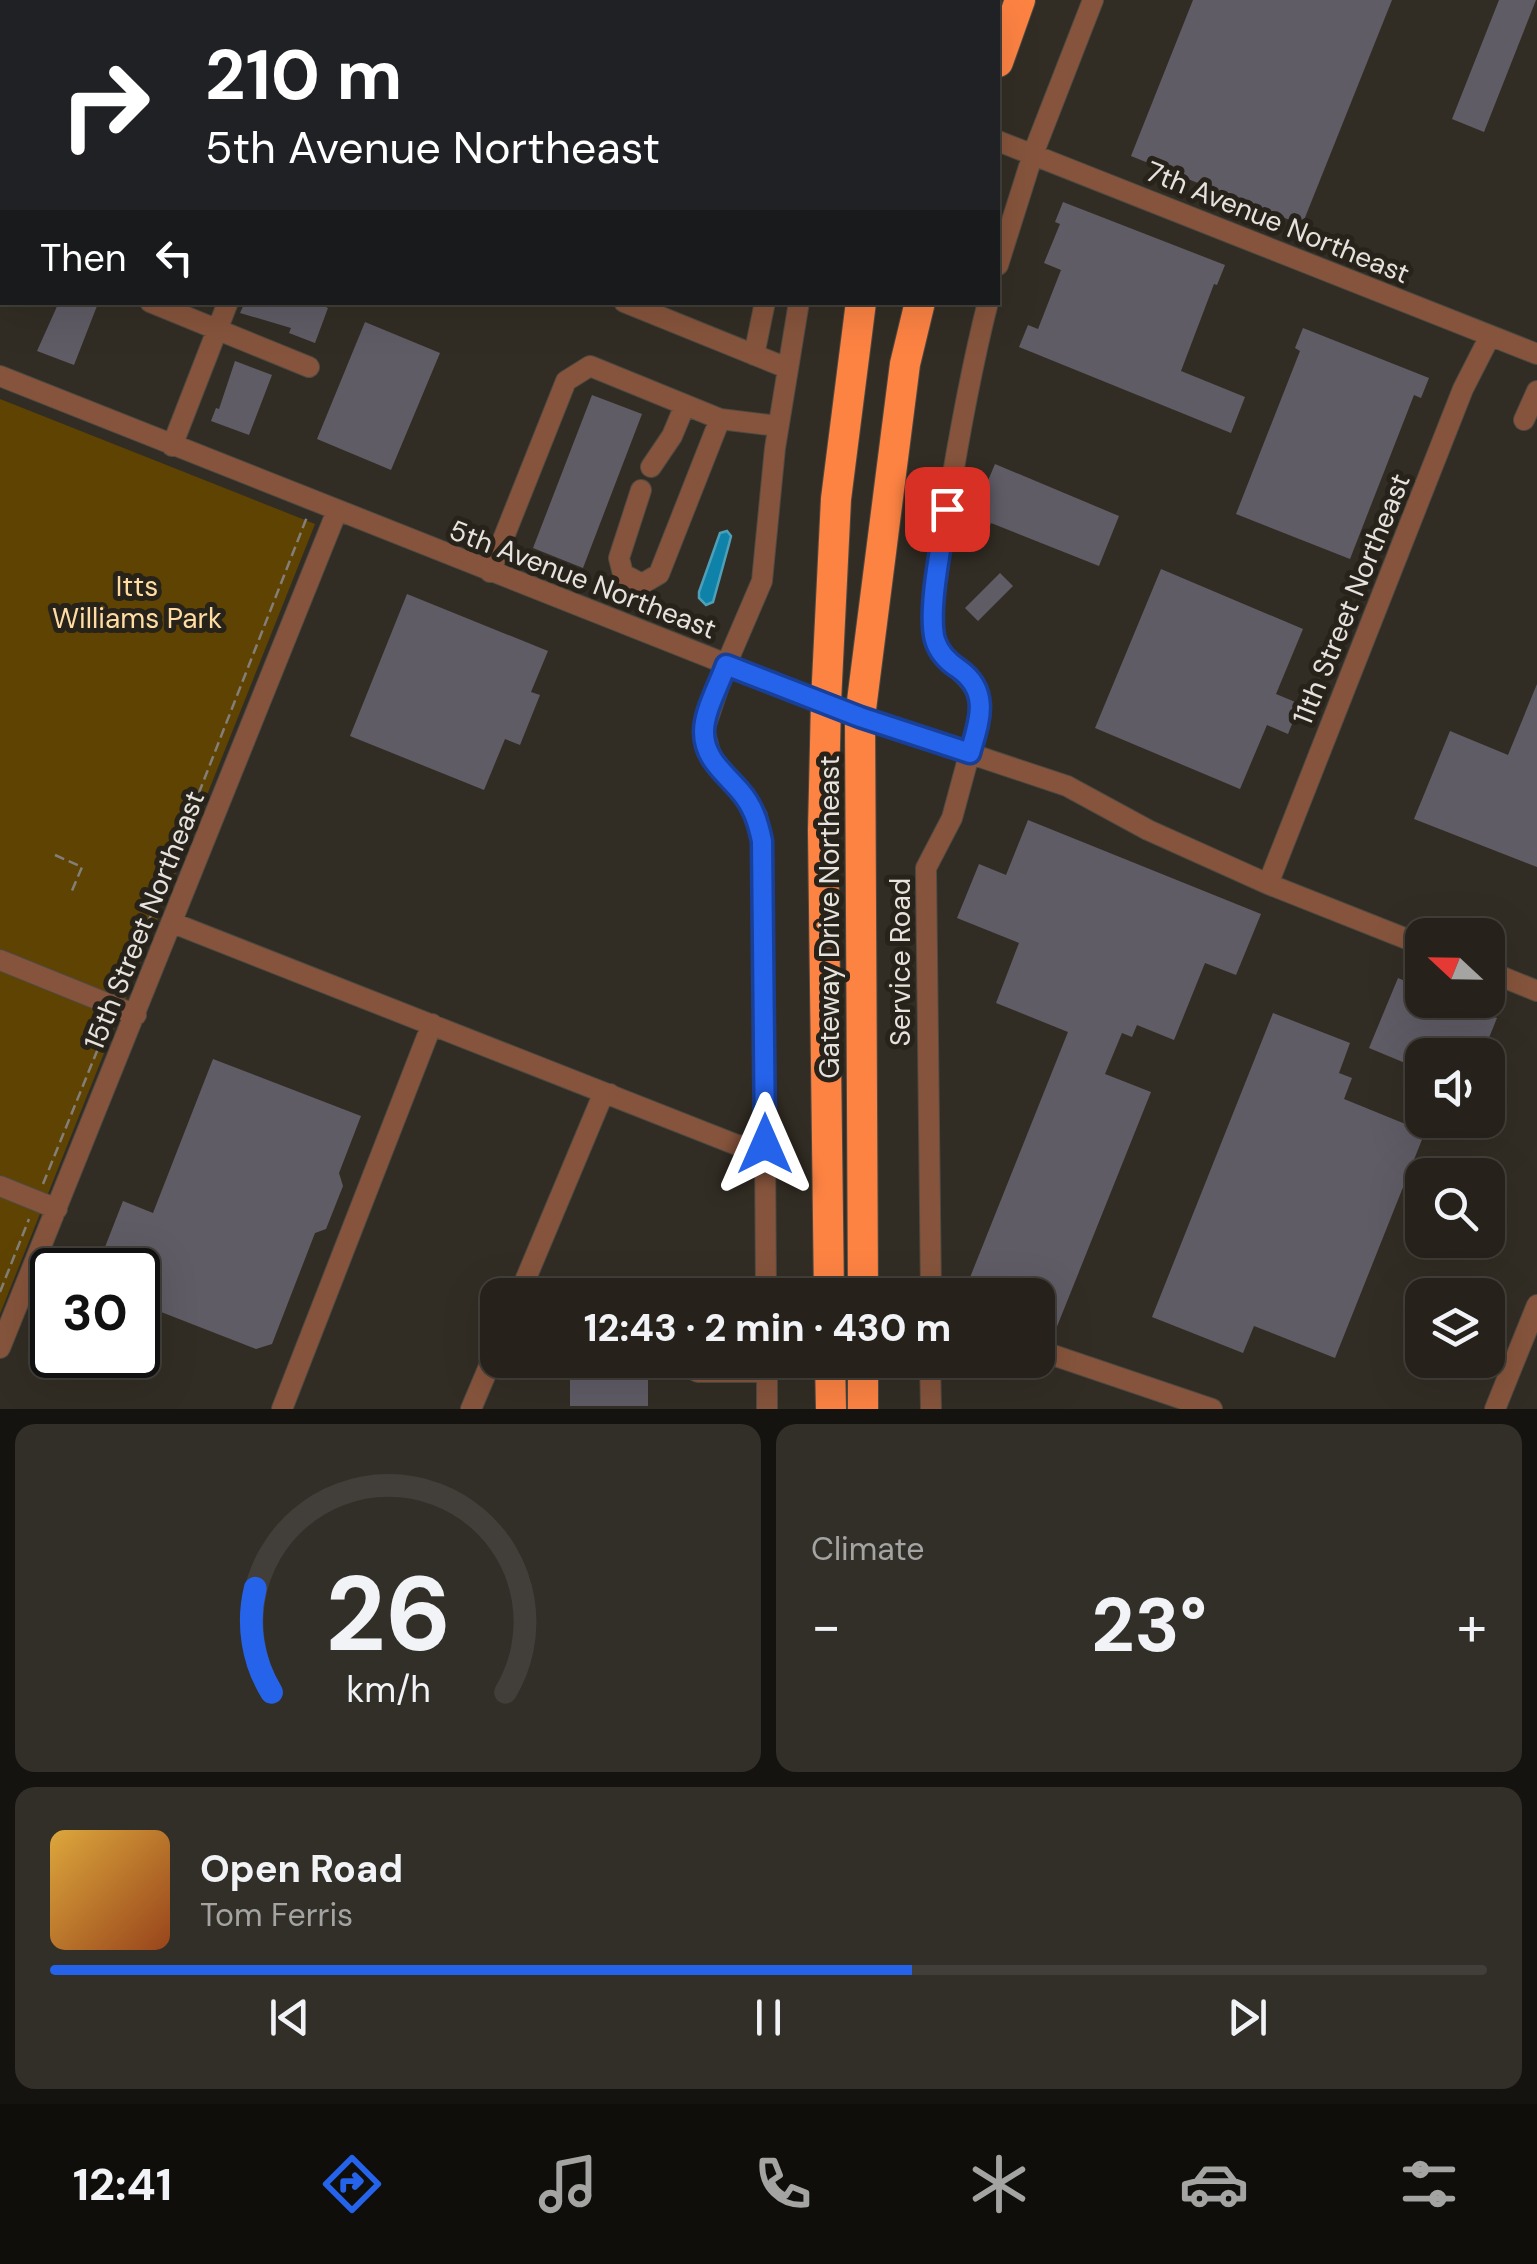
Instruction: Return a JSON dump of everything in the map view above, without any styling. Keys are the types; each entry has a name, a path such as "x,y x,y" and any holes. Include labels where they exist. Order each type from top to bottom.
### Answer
{"highway":[{"path":"1000,56 1020,0"},
{"name":"Gateway Drive Northeast","path":"830,1278 823,830 826,702 836,499 861,305"},
{"name":"Gateway Drive Northeast","path":"863,1278 860,717 905,364 919,305"},
{"path":"830,1378 831,1409"},
{"path":"863,1378 864,1409"}],"street":[{"path":"1000,259 1033,154 1093,0"},
{"name":"7th Avenue Northeast","path":"1000,143 1537,354"},
{"path":"157,305 308,367"},
{"path":"172,446 227,305"},
{"path":"631,305 787,368"},
{"path":"754,355 764,305"},
{"name":"Service Road","path":"930,1278 926,868 952,818 980,720 979,693 972,681 939,650 934,617 959,430 987,305"},
{"path":"766,1278 762,841 756,816 742,793 712,760 704,730 726,665 762,581 778,426 798,310"},
{"name":"11th Street Northeast","path":"1268,884 1463,389 1490,336"},
{"path":"490,572 566,381 590,366 720,419 778,426"},
{"name":"5th Avenue Northeast","path":"0,376 860,717 1067,786 1148,830 1268,884 1405,938"},
{"path":"1524,420 1537,390"},
{"path":"651,467 672,436 685,405"},
{"path":"641,490 639,506 619,558 623,574 642,584 659,574 720,419"},
{"name":"15th Street Northeast","path":"0,1348 47,1204 136,1015 337,512"},
{"path":"173,922 737,1145 765,1144"},
{"path":"0,960 136,1015"},
{"path":"1505,978 1537,991"},
{"path":"282,1409 432,1024"},
{"path":"526,1278 602,1096 610,1094"},
{"path":"0,1186 47,1204"},
{"path":"1495,1409 1537,1305"},
{"path":"1055,1356 1212,1409"},
{"path":"471,1409 484,1378"},
{"path":"767,1378 767,1409"},
{"path":"930,1378 931,1409"}],"path":[{"path":"0,1292 47,1204 115,1006 313,502"},
{"path":"55,856 82,867 71,893"}],"green space":[{"name":"Itts Williams Park","path":"0,399 315,524 0,1314"}],"water":[{"path":"727,531 731,536 713,602 706,605 699,592 720,533"}],"building":[{"path":"1193,0 1392,0 1302,225 1131,156"},
{"path":"1499,0 1536,0 1484,132 1452,119"},
{"path":"1063,202 1225,265 1181,371 1245,397 1231,433 1019,347 1028,325 1038,329 1061,270 1044,263 1060,224 1055,222"},
{"path":"58,305 97,306 74,365 37,351"},
{"path":"244,305 328,308 315,343 289,333 291,328 240,313"},
{"path":"365,322 440,353 391,470 317,439"},
{"path":"1303,328 1429,378 1421,398 1414,395 1350,559 1236,514 1300,351 1295,348"},
{"path":"235,361 272,375 249,435 211,421"},
{"path":"592,395 642,414 583,568 533,548"},
{"path":"995,464 1119,516 1099,566 991,523 989,528 971,521"},
{"path":"1161,569 1303,629 1276,694 1300,704 1288,734 1267,725 1240,789 1095,728"},
{"path":"1000,573 1013,586 978,621 965,608"},
{"path":"407,594 548,651 531,692 540,695 520,745 505,739 484,790 350,736"},
{"path":"1537,684 1537,867 1414,819 1450,731 1508,755"},
{"path":"1028,820 1261,914 1236,975 1205,963 1174,1040 1137,1025 1132,1037 1122,1033 1105,1074 1151,1092 1055,1332 1055,1278 970,1278 1068,1032 996,1003 1019,943 957,918 979,864 1006,875"},
{"path":"1398,978 1405,981 1405,1018 1497,1018 1489,1038 1405,1038 1405,1063 1369,1048"},
{"path":"1273,1013 1350,1043 1339,1073 1352,1078 1344,1099 1405,1124 1405,1138 1423,1138 1415,1158 1405,1158 1405,1182 1335,1358 1254,1326 1243,1353 1152,1317"},
{"path":"213,1059 361,1116 339,1173 343,1186 326,1229 315,1233 272,1344 256,1349 160,1312 160,1248 105,1248 123,1201 153,1213"},
{"path":"570,1378 648,1378 648,1406 570,1406"}],"route":[{"path":"765,1144 762,841 756,816 742,793 712,760 704,730 708,714 726,665 860,717 970,753 980,720 979,693 972,681 939,650 933,630 947,509"}]}
